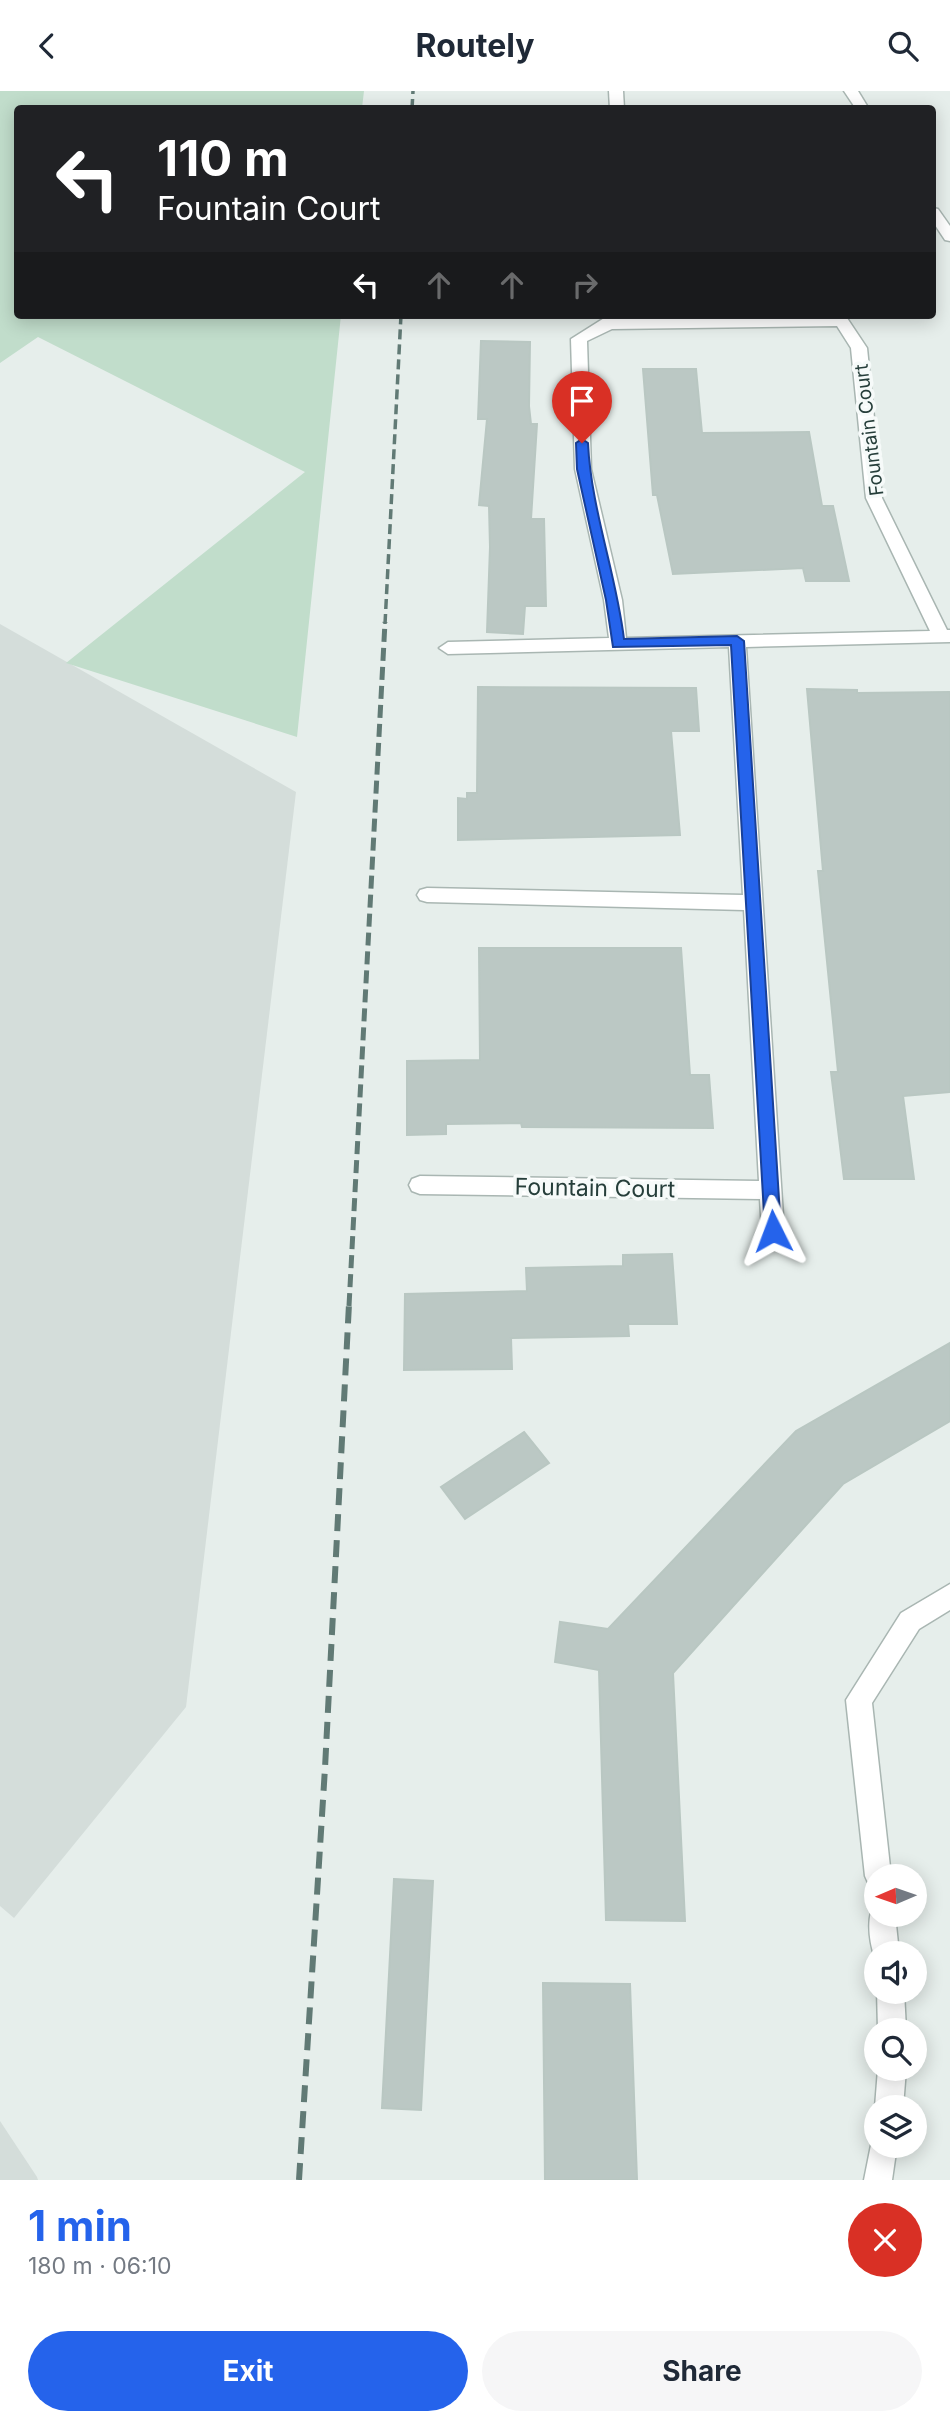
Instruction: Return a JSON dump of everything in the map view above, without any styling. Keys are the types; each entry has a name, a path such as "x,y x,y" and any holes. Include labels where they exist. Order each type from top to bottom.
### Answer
{"street":[{"path":"936,216 950,237"},
{"name":"Fountain Court","path":"448,648 946,636 874,498 859,348 842,321 614,320 579,339 583,469 613,600 618,643"},
{"path":"737,641 773,1231"},
{"path":"427,895 753,903"},
{"name":"Fountain Court","path":"420,1185 771,1190"},
{"path":"877,1864 859,1700 910,1621 950,1596"},
{"path":"878,2180 881,2158"}],"shaded area":[{"path":"0,624 296,792 186,1707 14,1918 0,1906"},
{"path":"0,2121 37,2177 38,2180 0,2180"}],"green space":[{"path":"0,91 364,91 362,105 14,105 14,319 341,319 297,737 66,663 305,472 38,337 0,363"}],"building":[{"path":"481,341 530,342 529,406 531,424 537,424 531,519 544,519 546,606 525,606 523,634 487,632 489,506 479,505 487,419 478,419"},
{"path":"643,369 696,369 702,433 809,432 822,506 833,506 849,581 806,581 803,568 673,574 657,495 653,495"},
{"path":"478,687 696,688 699,731 671,731 680,835 458,840 458,798 467,799 467,793 477,793"},
{"path":"807,689 857,690 857,693 950,692 950,1092 903,1096 914,1179 844,1179 831,1072 838,1072 818,871 823,871"},
{"path":"479,948 681,948 690,1075 709,1075 713,1128 522,1127 521,1123 446,1124 446,1134 407,1135 407,1061 480,1060"},
{"path":"672,1254 677,1324 628,1324 629,1336 511,1338 512,1369 404,1370 405,1294 527,1291 526,1268 623,1266 623,1255"},
{"path":"950,1343 950,1421 843,1484 673,1673 685,1921 606,1920 599,1670 555,1662 560,1622 608,1629 796,1431"},
{"path":"524,1432 549,1463 465,1519 441,1487"},
{"path":"394,1879 433,1881 421,2110 382,2108"},
{"path":"543,1983 630,1984 637,2180 545,2180"}],"railway":[{"path":"412,105 413,91"},
{"path":"385,624 401,319"},
{"path":"349,1306 385,622"},
{"path":"299,2180 325,1768 349,1304"}],"route":[{"path":"582,443 583,469 613,600 618,643 737,641 773,1231"}]}
